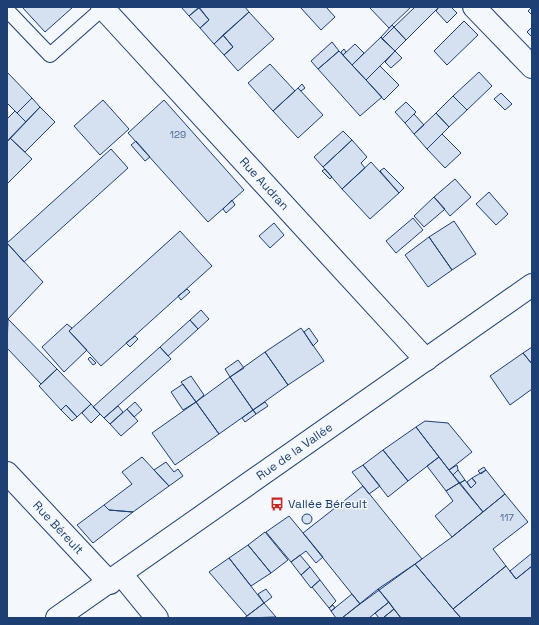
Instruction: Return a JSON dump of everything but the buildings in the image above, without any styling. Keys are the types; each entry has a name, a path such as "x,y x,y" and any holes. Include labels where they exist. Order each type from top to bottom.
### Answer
{"street":[{"path":"474,7 532,67"},
{"name":"Rue Audran","path":"103,8 426,360"},
{"name":"Rue de la Vallée","path":"58,618 532,284"},
{"name":"Rue Béreult","path":"7,473 157,618"}],"lane":[{"path":"7,10 50,55 103,8"}],"place":[{"name":"Vallée Béreult","path":"277,504"}]}
